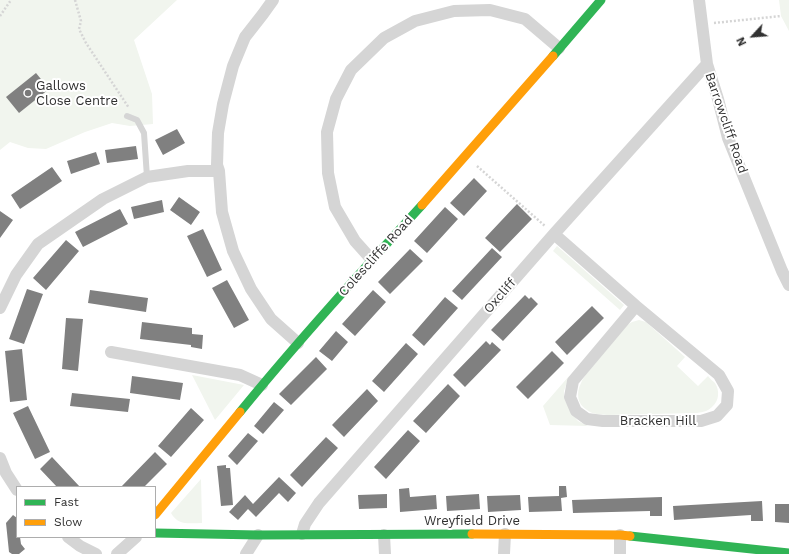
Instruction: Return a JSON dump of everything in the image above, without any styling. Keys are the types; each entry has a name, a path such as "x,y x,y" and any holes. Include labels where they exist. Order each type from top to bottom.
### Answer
{"street":[{"path":"273,0 264,14 245,37 233,66 223,104 218,133 217,166 219,171 222,212 233,251 251,289 271,319 298,343"},
{"name":"Colescliffe Road","path":"156,514 298,343 466,156 601,0"},
{"name":"Barrowcliff Road","path":"699,0 706,64 718,99 728,138 789,285"},
{"path":"372,260 355,241 335,207 328,173 327,132 336,99 351,70 384,38 415,21 454,11 490,10 525,19 559,48"},
{"name":"Oxcliff","path":"302,534 305,524 319,503 554,234 706,64"},
{"path":"0,308 16,275 38,244 103,199 147,178 188,171 219,171"},
{"name":"Bracken Hill","path":"554,234 636,306 719,375 728,391 727,405 717,416 701,421 603,421 587,419 576,411 570,397 572,381 636,306"},
{"path":"111,352 240,374 262,385"},
{"path":"0,458 6,473 16,488"},
{"name":"Wreyfield Drive","path":"156,533 258,535 620,535 789,552"},
{"path":"504,554 505,534"},
{"path":"246,554 258,535"},
{"path":"384,535 385,554"},
{"path":"620,535 620,554"},
{"path":"69,538 80,546 96,554"},
{"path":"117,554 135,538"}],"lane":[{"path":"127,116 137,120 144,132 147,178"}],"path":[{"path":"0,16 11,0"},
{"path":"75,0 81,21 79,29 86,43 137,120"},
{"path":"714,22 781,16"},
{"path":"466,156 554,234"}],"shaded area":[{"path":"0,0 177,0 134,40 152,94 153,124 130,126 112,123 85,132 46,149 28,148 10,142 0,150"},
{"path":"779,0 789,0 789,31 781,16"},
{"path":"557,246 624,305 620,310 553,251"},
{"path":"639,320 646,322 685,357 677,366 698,386 708,376 715,383 718,389 718,396 714,405 705,411 697,413 607,415 589,412 581,405 578,398 578,391 584,377 627,325"},
{"path":"192,375 244,385 215,420"},
{"path":"569,376 564,391 564,398 572,414 578,421 588,426 550,425 543,406"},
{"path":"201,479 202,523 185,523 177,520 171,513"}],"building":[{"name":"Gallows Close Centre","path":"36,73 49,89 19,113 6,97"},
{"path":"177,129 185,143 163,155 155,140"},
{"path":"136,146 138,159 107,163 105,150"},
{"path":"96,152 100,164 71,174 67,161"},
{"path":"52,167 62,181 20,209 11,195"},
{"path":"474,178 487,191 464,216 450,203"},
{"path":"179,197 200,212 191,225 170,210"},
{"path":"162,200 164,212 134,219 131,207"},
{"path":"517,204 532,219 500,252 485,238"},
{"path":"445,207 458,219 427,253 414,241"},
{"path":"120,209 128,224 83,247 75,232"},
{"path":"0,211 13,220 0,238"},
{"path":"203,229 222,270 207,277 187,236"},
{"path":"66,240 79,251 46,290 33,278"},
{"path":"492,248 502,257 462,300 452,291"},
{"path":"410,249 423,261 390,294 378,282"},
{"path":"227,280 249,320 234,328 212,288"},
{"path":"27,289 43,294 24,344 9,339"},
{"path":"90,290 148,298 146,312 88,303"},
{"path":"373,290 386,302 355,336 342,324"},
{"path":"525,295 529,299 531,297 538,304 503,341 491,330"},
{"path":"445,297 458,308 424,346 412,335"},
{"path":"592,306 604,318 567,355 555,342"},
{"path":"66,318 83,319 78,371 62,369"},
{"path":"142,322 192,328 192,334 203,335 202,349 191,347 191,345 140,339"},
{"path":"336,331 348,342 332,361 319,351"},
{"path":"486,341 490,345 492,342 501,350 465,387 453,375"},
{"path":"406,343 418,354 384,392 372,381"},
{"path":"22,349 27,400 10,402 5,351"},
{"path":"552,351 564,363 528,399 516,387"},
{"path":"316,357 327,369 291,405 279,394"},
{"path":"132,376 183,383 180,400 130,393"},
{"path":"448,384 460,396 426,433 413,421"},
{"path":"367,389 378,401 344,437 332,425"},
{"path":"72,393 130,399 128,412 70,406"},
{"path":"274,402 284,410 263,434 254,426"},
{"path":"28,406 50,452 35,459 13,413"},
{"path":"191,408 204,420 171,457 158,446"},
{"path":"408,430 420,441 386,479 374,467"},
{"path":"248,433 258,441 237,465 228,456"},
{"path":"326,437 338,448 302,487 290,475"},
{"path":"155,452 167,464 145,486 122,486"},
{"path":"52,457 79,486 56,486 40,469"},
{"path":"226,465 226,468 230,468 233,505 221,506 217,466"},
{"path":"279,477 296,493 288,502 279,493 256,517 248,509 238,520 229,512 245,495 253,504"},
{"path":"559,486 566,486 567,497 561,498 562,511 529,512 528,497 559,496"},
{"path":"409,488 410,497 436,495 437,509 400,512 399,489"},
{"path":"387,494 387,508 359,509 358,495"},
{"path":"479,494 480,509 447,511 446,496"},
{"path":"520,495 521,510 488,512 487,496"},
{"path":"662,497 662,516 650,516 650,511 573,513 572,500"},
{"path":"762,501 763,521 751,521 751,515 674,520 673,506"},
{"path":"775,504 789,504 789,523 775,522"},
{"path":"13,515 16,517 16,538 20,538 21,544 25,549 19,554 12,554 9,552 6,523"}],"traffic: fast":[{"path":"553,56 601,0"},
{"path":"240,412 307,333 422,205"},
{"path":"156,533 258,535 472,534"},
{"path":"630,536 789,553"}],"traffic: slow":[{"path":"422,205 553,56"},
{"path":"156,514 240,412"},
{"path":"472,534 630,536"}],"place":[{"name":"Gallows Close Centre","path":"28,93"}]}
